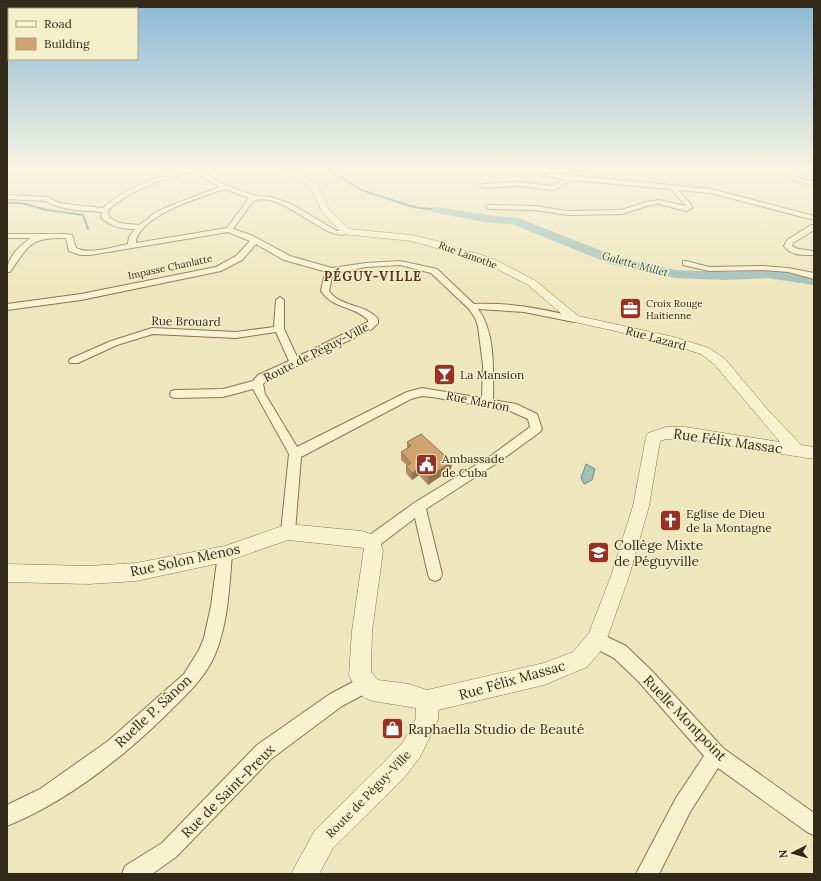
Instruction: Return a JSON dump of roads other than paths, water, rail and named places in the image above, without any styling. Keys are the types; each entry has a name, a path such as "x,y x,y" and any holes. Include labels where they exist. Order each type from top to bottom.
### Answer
{"street":[{"path":"96,209 105,210 105,217 111,223 140,227"},
{"path":"132,246 132,237 140,227 170,209"},
{"path":"229,230 244,209"},
{"name":"Rue Lamothe","path":"296,209 336,233 346,232 412,238 434,243 492,262 532,283 574,319"},
{"path":"325,209 346,232"},
{"path":"542,209 568,213 622,212 631,209"},
{"path":"780,209 814,218"},
{"path":"814,227 790,242 788,246 790,250 796,252 814,253"},
{"path":"7,236 65,236 69,237 72,249 80,253 90,253 229,230 255,241 287,258 332,271 388,263 400,263 434,271 472,307 480,318 483,326 488,365 487,403"},
{"path":"7,270 24,246 40,236"},
{"name":"Impasse Chanlatte","path":"7,307 81,297 218,269 239,258 255,241"},
{"path":"686,263 709,269 763,268 788,270 814,276"},
{"name":"Route de Péguy-Ville","path":"295,454 260,394 257,384 262,378 369,327 373,323 373,319 364,311 338,302 327,296 325,291 328,276 332,271"},
{"path":"280,300 279,329 295,363"},
{"name":"Rue Lazard","path":"472,307 505,306 574,319 674,341 704,351 720,362 763,414 806,452"},
{"name":"Rue Brouard","path":"74,361 114,343 152,331 194,332 236,336 279,329"},
{"path":"175,394 223,393 257,384"},
{"name":"Rue Marion","path":"295,454 407,396 422,392 432,392 512,407 534,417 536,429 496,458 419,506 372,542"},
{"name":"Rue Félix Massac","path":"427,701 544,674 580,660 597,640 620,576 641,506 653,437 666,433 685,433 806,452"},
{"path":"295,454 288,532 361,539 372,542 374,551 362,630 360,675 366,684 373,690 409,695 427,701"},
{"path":"419,506 435,574"},
{"name":"Rue Solon Menos","path":"7,573 89,575 136,572 225,554 288,532"},
{"name":"Ruelle P. Sânon","path":"7,816 47,796 115,748 190,680 206,655 212,638 225,554"},
{"name":"Ruelle Montpoint","path":"597,640 620,652 640,671 716,755 814,825"},
{"name":"Rue de Saint-Preux","path":"134,874 169,850 264,752 336,700 366,684"},
{"name":"Route de Péguy-Ville","path":"304,874 324,839 394,770 412,749 427,720 427,701"},
{"path":"647,874 683,805 716,755"}],"water":[{"path":"586,464 595,469 592,480 584,484 581,478"}],"waterway":[{"path":"44,209 83,215 88,229"},
{"name":"Galette Millet","path":"430,209 437,210"},
{"name":"Galette Millet","path":"437,210 489,219 514,221 616,261 676,274 725,276 767,274 814,281"}],"place":[{"name":"Croix Rouge Haitienne","path":"630,309"},
{"name":"La Mansion","path":"445,374"},
{"name":"Ambassade de Cuba","path":"426,465"},
{"name":"Eglise de Dieu de la Montagne","path":"670,520"},
{"name":"Collège Mixte de Péguyville","path":"598,553"},
{"name":"Raphaella Studio de Beauté","path":"393,729"}],"district":[{"name":"PÉGUY-VILLE","path":"373,276"}]}
